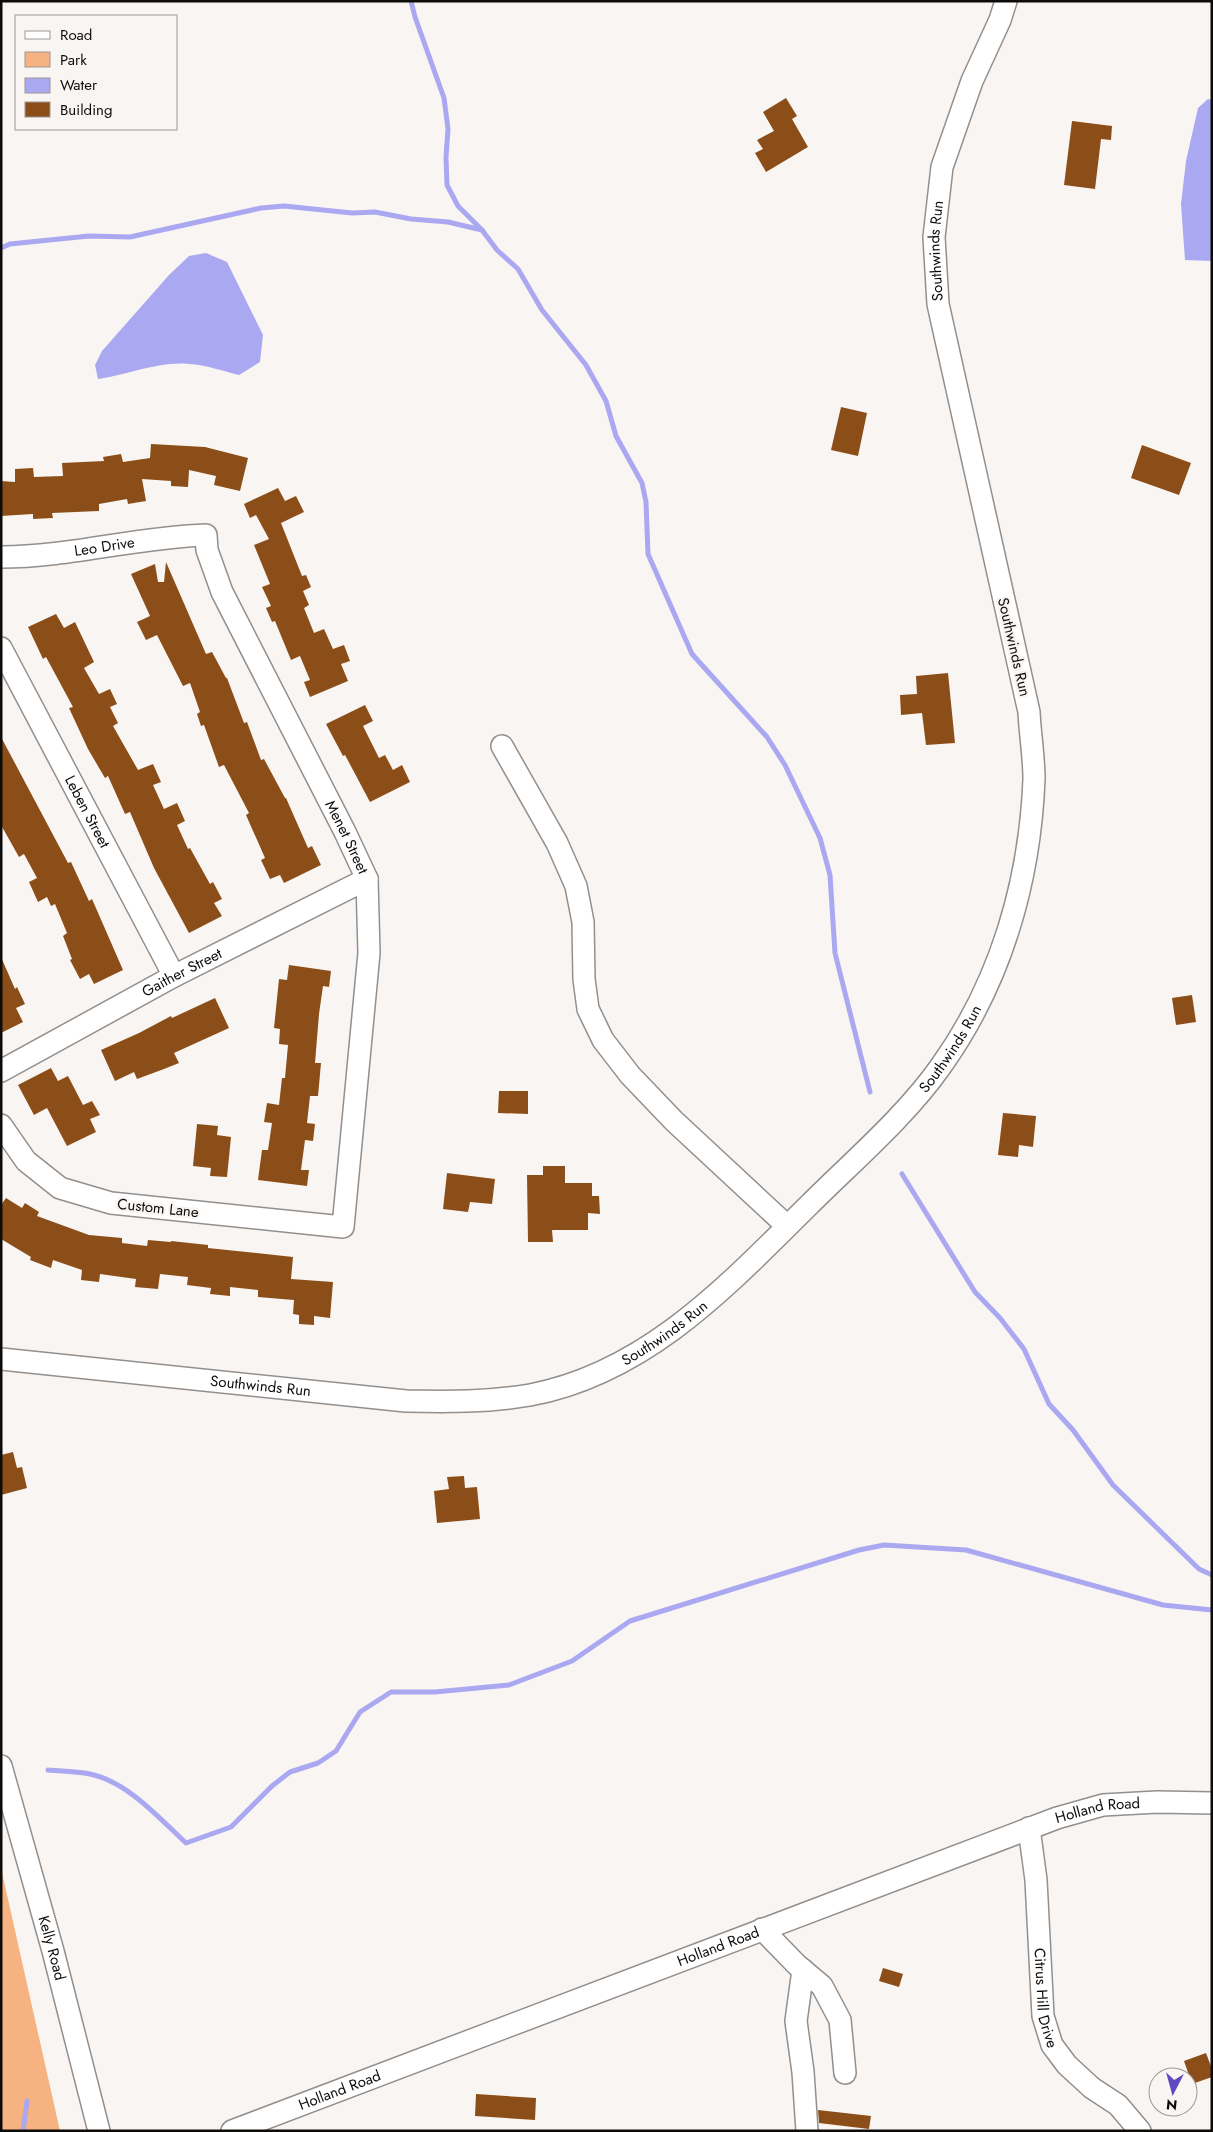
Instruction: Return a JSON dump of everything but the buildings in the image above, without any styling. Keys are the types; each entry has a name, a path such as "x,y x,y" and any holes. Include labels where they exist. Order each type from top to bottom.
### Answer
{"street":[{"name":"Southwinds Run","path":"1,1359 406,1401 470,1402 531,1395 571,1384 619,1364 656,1342 696,1313 898,1117 940,1067 969,1022 1005,944 1022,881 1029,837 1034,777 1028,712 938,304 934,237 942,167 972,81 1000,20 1006,1"},
{"name":"Leo Drive","path":"1,557 33,557 176,536 206,535"},
{"name":"Menet Street","path":"206,535 207,550 222,592 345,832 366,879 369,953 343,1227"},
{"name":"Leben Street","path":"1,648 174,976"},
{"path":"502,746 558,842 576,886 583,922 584,979 588,1009 604,1040 630,1075 674,1121 787,1226"},
{"name":"Gaither Street","path":"1,1071 174,976 366,879"},
{"name":"Custom Lane","path":"1,1125 26,1161 60,1188 110,1203 343,1227"},
{"name":"Kelly Road","path":"1,1766 51,1944 99,2131"},
{"name":"Holland Road","path":"232,2131 1057,1818 1103,1805 1157,1802 1212,1803"},
{"name":"Citrus Hill Drive","path":"1028,1828 1036,1880 1043,2016 1052,2045 1067,2065 1092,2088 1118,2105 1140,2131"},
{"path":"762,1929 822,1986 840,2020 845,2073"},
{"path":"803,1970 796,2021 803,2072 807,2131"}],"green space":[{"path":"1,1868 60,2131 1,2131"}],"water":[{"path":"1208,99 1212,100 1212,261 1185,260 1181,204 1186,161 1198,108"},
{"path":"206,253 227,262 263,335 260,362 239,375 214,368 177,364 154,366 98,379 95,365 102,351 169,275 189,256"}],"waterway":[{"path":"411,1 444,98 448,129 447,185 458,206 482,230 497,250 518,269 542,310 586,365 606,401 616,436 642,483 646,502 648,554 692,654 767,737 785,765 820,838 830,875 835,953 870,1092"},
{"path":"1,248 10,244 89,236 130,237 261,208 284,206 352,213 375,212 411,219 448,222 482,230"},
{"path":"902,1174 975,1292 1000,1318 1024,1349 1049,1404 1073,1430 1113,1485 1199,1569 1212,1575"},
{"path":"48,1770 90,1774 104,1778 142,1802 186,1843 231,1827 272,1786 290,1772 318,1763 336,1751 360,1712 391,1692 435,1692 509,1685 572,1661 630,1621 859,1550 884,1545 966,1550 1163,1605 1212,1610"},
{"path":"23,2131 27,2101"}]}
